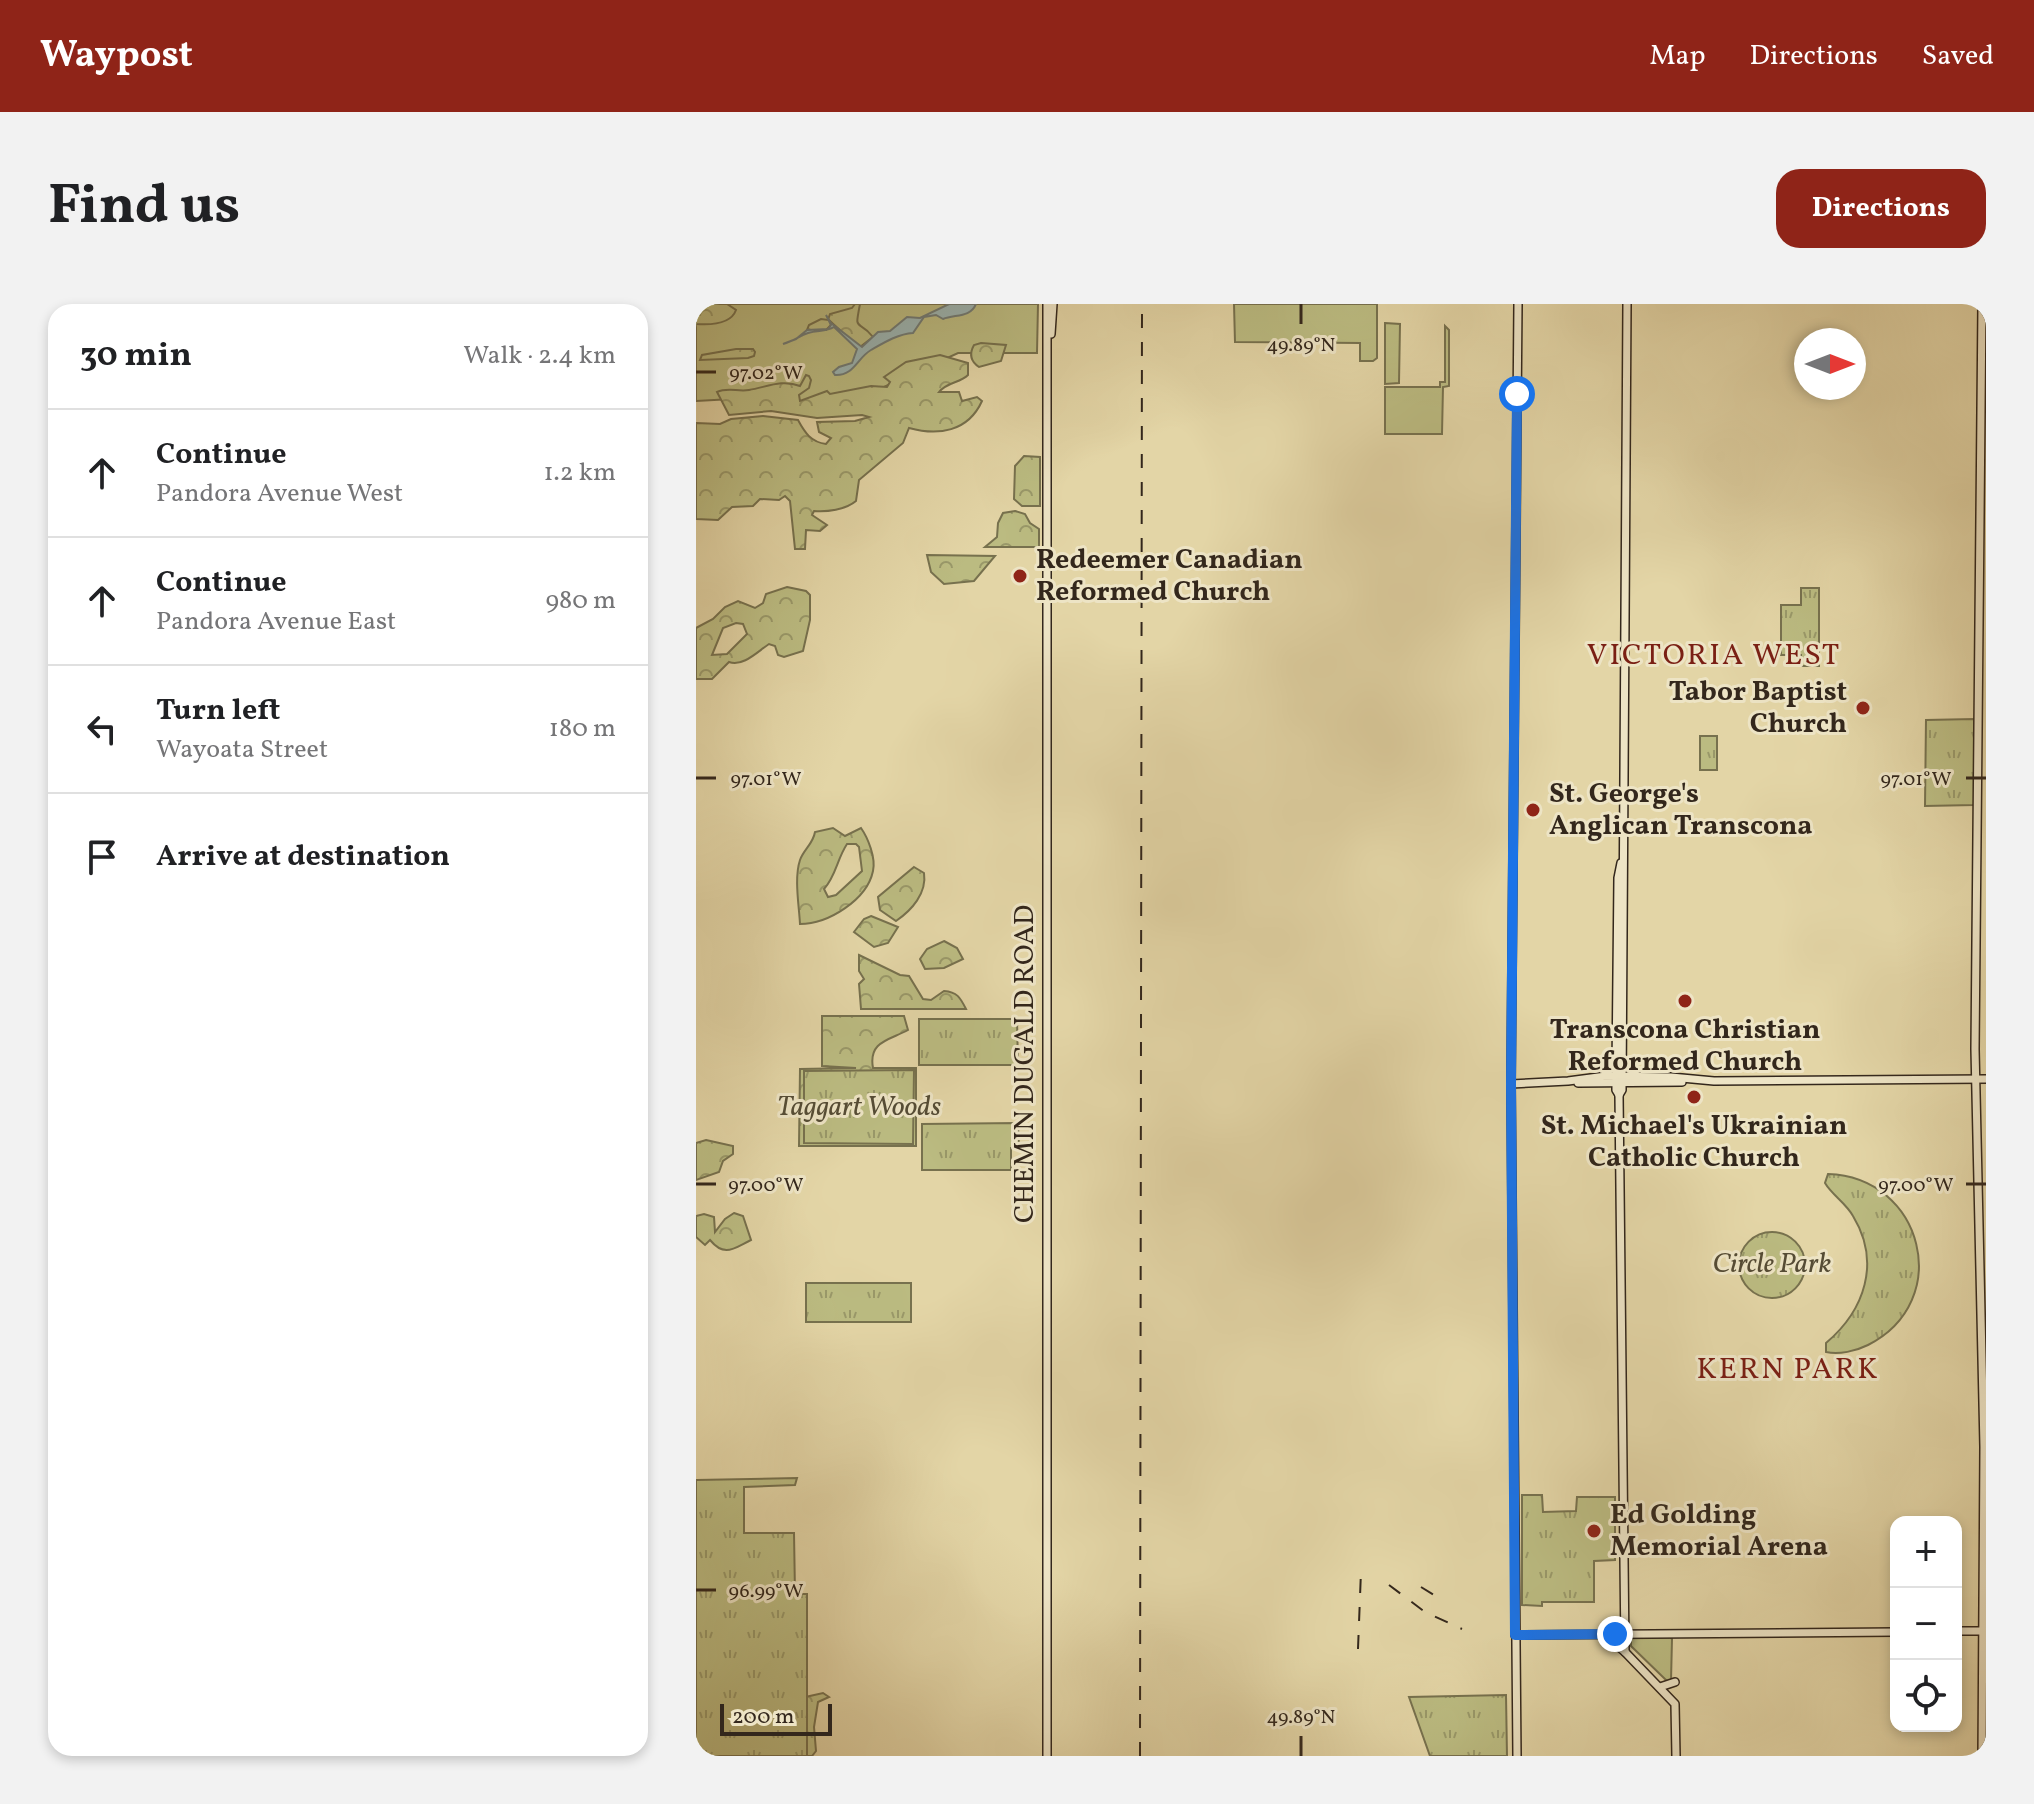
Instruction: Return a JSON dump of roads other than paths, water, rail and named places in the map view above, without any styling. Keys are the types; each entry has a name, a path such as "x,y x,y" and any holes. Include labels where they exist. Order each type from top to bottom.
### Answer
{"street":[{"name":"CHEMIN DUGALD ROAD","path":"1047,1756 1050,304"},
{"path":"1517,1756 1511,1084 1518,304"},
{"path":"1625,1652 1618,878 1621,861 1627,304"},
{"path":"1982,304 1975,1079 1984,1422 1982,1756"},
{"path":"1511,1084 1671,1077 1696,1081 1986,1079"},
{"path":"1962,1631 1985,1631"},
{"path":"1515,1635 1890,1632"},
{"path":"1603,1634 1625,1652 1675,1704 1676,1756"},
{"path":"1660,1687 1675,1682"}],"water":[{"path":"949,304 976,304 970,312 962,315 943,319 936,315 924,317 913,333 871,350 851,370 841,375 833,372 852,363 857,349 834,327 828,330 808,333 797,338 807,330 828,329 831,325 826,315 831,323 862,347 878,332 890,331 907,317 920,318"}],"railway":[{"path":"1140,1756 1142,304"},
{"path":"1358,1649 1361,1571"},
{"path":"1389,1585 1425,1612 1462,1629"},
{"path":"1421,1587 1439,1598"}],"place":[{"name":"Redeemer Canadian Reformed Church","path":"1020,576"},
{"name":"Tabor Baptist Church","path":"1863,708"},
{"name":"St. George's Anglican Transcona","path":"1533,810"},
{"name":"Transcona Christian Reformed Church","path":"1685,1001"},
{"name":"St. Michael's Ukrainian Catholic Church","path":"1694,1097"},
{"name":"Ed Golding Memorial Arena","path":"1594,1531"}],"district":[{"name":"VICTORIA WEST","path":"1714,656"},
{"name":"KERN PARK","path":"1788,1370"}],"park label":[{"name":"Taggart Woods","path":"859,1107"},
{"name":"Circle Park","path":"1772,1264"}]}
